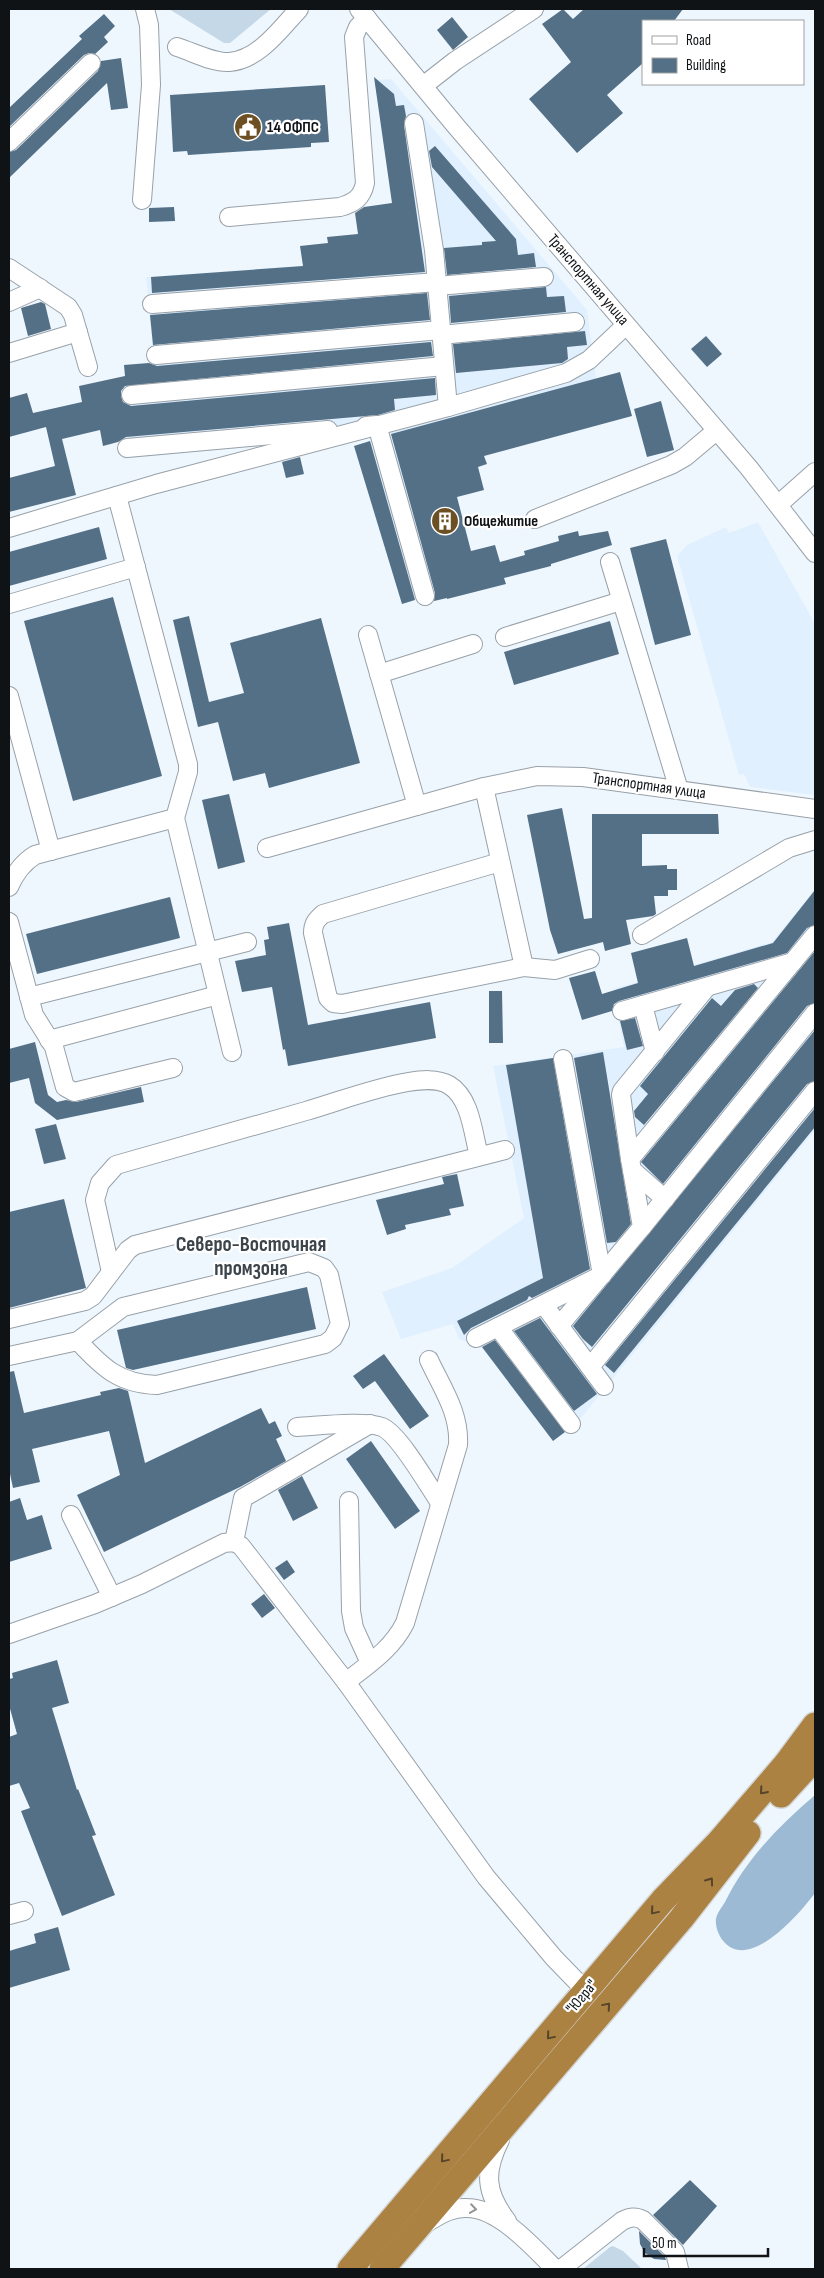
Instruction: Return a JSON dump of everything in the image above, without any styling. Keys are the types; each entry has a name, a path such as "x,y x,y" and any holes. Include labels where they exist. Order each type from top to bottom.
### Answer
{"highway":[{"name":"\"Югра\"","path":"350,2269 663,1900 719,1842 780,1771 815,1726"},
{"name":"\"Югра\"","path":"382,2269 681,1919 731,1853 797,1776 815,1758"}],"street":[{"path":"142,200 151,85 149,25 145,9"},
{"path":"177,47 217,60 229,62 239,60 264,45 299,9"},
{"path":"423,86 455,61 534,9"},
{"path":"229,217 340,207 350,204 363,192 365,183 354,37 363,14"},
{"name":"Транспортная улица","path":"363,14 779,504 815,553"},
{"path":"9,142 91,64"},
{"path":"414,124 434,250 448,408"},
{"path":"9,268 68,307 73,315 88,367"},
{"path":"152,304 544,277"},
{"path":"9,302 40,288"},
{"path":"156,355 575,322"},
{"path":"9,528 117,496 377,425 448,408 566,373 589,360 626,325"},
{"path":"9,353 78,332"},
{"path":"131,395 444,366"},
{"path":"127,448 377,425"},
{"path":"377,425 425,596"},
{"path":"535,519 671,465 685,458 716,430"},
{"path":"779,504 815,472"},
{"path":"117,496 188,764 188,772 174,818 232,1052"},
{"path":"610,562 679,790"},
{"path":"9,604 136,567"},
{"path":"506,637 621,601"},
{"path":"368,635 417,806"},
{"path":"379,674 473,644"},
{"path":"9,696 51,851"},
{"name":"Транспортная улица","path":"267,848 484,787 537,776 562,775 815,809"},
{"path":"484,787 524,967"},
{"path":"9,887 17,871 35,855 174,818"},
{"path":"642,935 789,848 815,840"},
{"path":"500,862 323,914 313,926 313,933 328,998 333,1002 342,1004 524,967 555,970 590,959"},
{"path":"9,922 34,1015 57,1055 65,1087 74,1092 173,1068"},
{"path":"631,1164 815,935"},
{"path":"30,997 247,942"},
{"path":"622,1011 793,962"},
{"path":"642,1226 631,1164 621,1096 622,1091 708,987"},
{"path":"49,1040 218,995"},
{"path":"642,1005 655,1052"},
{"path":"559,1326 665,1199 815,1013"},
{"path":"563,1060 602,1275"},
{"path":"111,1272 95,1200 100,1183 116,1164 363,1093 408,1082 425,1080 437,1081 448,1085 458,1092 465,1103 479,1156"},
{"path":"590,1367 815,1091"},
{"path":"9,1319 85,1301 93,1296 128,1250 135,1245 505,1150"},
{"path":"631,1164 665,1199"},
{"path":"598,1254 624,1249"},
{"path":"9,1356 78,1341 123,1307 309,1262 317,1264 329,1275 340,1324 333,1338 325,1344 157,1385 146,1385 113,1374 101,1366 78,1341"},
{"path":"476,1338 602,1275"},
{"path":"544,1305 604,1386"},
{"path":"498,1327 570,1424"},
{"path":"346,1682 389,1648 398,1637 405,1623 458,1445 459,1428 454,1412 429,1360"},
{"path":"297,1427 370,1424 382,1427 399,1441 440,1503"},
{"path":"234,1542 243,1498 370,1424"},
{"path":"349,1501 354,1628 370,1663"},
{"path":"72,1515 112,1597"},
{"path":"9,1634 112,1597 224,1543 234,1542 241,1546 346,1682 486,1877 554,1958 586,1992"},
{"path":"513,2230 498,2209 490,2192 488,2177 492,2157 504,2132 520,2108"},
{"path":"413,2232 442,2213 468,2208 493,2215 513,2230 555,2269"},
{"path":"562,2269 622,2221 630,2217 638,2217 643,2220 675,2252 679,2269"}],"shaded area":[{"path":"169,9 271,9 230,43 224,43"},
{"path":"391,79 587,310 596,379 402,431 447,598 430,602 419,598 402,604 354,446 370,441 370,437 302,455 301,452 278,444 123,459 114,411 128,407 124,365 154,362 146,277 400,259 375,80"},
{"path":"758,522 815,624 815,795 750,787 744,774 739,775 677,556 687,545 726,527 729,533"},
{"path":"815,889 815,1130 568,1434 565,1432 553,1441 482,1348 459,1339 453,1324 401,1339 382,1292 452,1268 524,1218 493,1066 624,1047 613,989 772,942"},
{"path":"815,1795 815,1893 787,1925 761,1944 748,1949 736,1949 725,1943 719,1935 716,1922 718,1912 733,1886 764,1844"},
{"path":"613,2246 623,2251 642,2269 583,2269 610,2247"}],"building":[{"path":"563,9 573,19 584,9 683,9 675,20 642,20 642,64 607,95 623,113 577,153 529,99 571,62 542,24"},
{"path":"104,14 115,26 104,37 108,42 95,54 89,53 84,55 9,127 9,108 82,39 79,36"},
{"path":"452,17 468,37 453,50 437,30"},
{"path":"121,58 128,108 111,110 107,83 9,178 9,152 16,150 98,71 101,61"},
{"path":"374,77 394,94 396,106 404,105 406,116 404,125 425,272 152,293 151,277 303,266 300,246 328,243 327,237 358,234 355,213 364,207 392,203"},
{"path":"325,85 329,142 311,143 311,147 188,155 187,151 173,152 170,95"},
{"path":"435,146 516,239 518,255 534,253 536,267 447,275 444,248 482,245 482,242 496,241 432,167 429,151"},
{"path":"174,207 175,221 149,222 149,208"},
{"path":"546,287 547,297 564,296 566,312 451,323 449,296"},
{"path":"427,293 430,320 153,345 150,315"},
{"path":"41,302 45,304 51,329 28,336 21,308"},
{"path":"585,331 587,345 567,347 568,359 562,363 456,373 453,344"},
{"path":"706,336 722,354 707,367 691,349"},
{"path":"431,342 433,356 125,386 121,391 121,396 123,402 131,406 435,378 436,395 394,399 395,410 378,415 126,437 118,442 103,446 100,430 62,439 76,495 9,512 9,478 55,466 46,427 9,437 9,398 27,393 33,413 82,402 79,386 125,376 124,365 149,363 157,366"},
{"path":"620,372 632,416 484,456 487,464 478,467 484,490 457,497 471,551 495,545 500,562 525,555 524,551 559,541 558,536 578,531 579,536 608,531 612,545 551,564 551,566 504,578 506,584 434,601 435,593 391,434"},
{"path":"661,401 674,450 647,457 634,409"},
{"path":"370,441 415,600 402,604 354,446"},
{"path":"300,457 304,474 286,478 282,462"},
{"path":"99,527 107,559 9,586 9,552"},
{"path":"666,539 691,635 655,645 630,548"},
{"path":"113,597 162,776 73,801 24,621"},
{"path":"189,616 209,702 244,693 230,643 321,618 360,763 269,788 265,773 233,781 218,722 198,727 173,620"},
{"path":"610,621 619,654 514,685 504,652"},
{"path":"229,794 245,862 218,869 202,800"},
{"path":"562,808 584,919 592,918 592,814 718,814 719,834 642,834 642,866 667,865 667,869 677,869 677,890 668,890 668,896 654,896 656,914 653,916 626,920 631,944 605,951 603,942 558,954 550,930 527,815"},
{"path":"815,890 815,925 807,928 787,953 619,1001 614,1004 612,1011 582,1020 569,978 595,971 602,994 638,983 631,953 687,938 694,966 773,943"},
{"path":"170,897 180,938 37,974 26,934"},
{"path":"289,923 308,1025 430,1002 436,1038 288,1066 285,1049 283,1050 272,987 242,992 235,961 266,955 264,940 269,939 267,927"},
{"path":"815,951 815,1003 807,1006 663,1184 641,1162"},
{"path":"754,984 758,988 644,1125 635,1117 634,1111 648,1094 640,1086 712,998 721,1006 735,990"},
{"path":"489,991 502,991 503,1043 489,1043"},
{"path":"635,1018 643,1046 627,1050 620,1021"},
{"path":"815,1030 815,1081 807,1084 592,1347 573,1326"},
{"path":"35,1042 48,1095 57,1102 66,1100 76,1102 141,1087 144,1102 57,1120 35,1103 29,1078 9,1083 9,1049"},
{"path":"603,1052 631,1224 616,1242 607,1243 574,1058"},
{"path":"553,1058 590,1269 532,1298 529,1296 527,1300 471,1328 464,1335 457,1321 543,1278 506,1065"},
{"path":"815,1108 815,1127 614,1373 605,1365"},
{"path":"56,1124 66,1159 44,1164 35,1129"},
{"path":"457,1174 464,1206 449,1209 451,1215 405,1225 406,1229 387,1235 376,1200 444,1184 442,1177"},
{"path":"64,1199 86,1288 9,1308 9,1212"},
{"path":"307,1287 316,1329 133,1370 126,1368 117,1330"},
{"path":"540,1318 597,1394 574,1411 514,1331"},
{"path":"495,1340 565,1432 553,1441 482,1347"},
{"path":"384,1354 429,1416 410,1429 375,1381 363,1389 353,1376"},
{"path":"14,1371 24,1413 101,1395 100,1392 119,1388 128,1391 145,1463 261,1408 269,1424 275,1421 282,1436 276,1439 286,1461 240,1487 104,1552 77,1495 120,1475 109,1431 32,1449 40,1482 13,1488 9,1469 9,1372"},
{"path":"371,1441 420,1511 395,1529 346,1459"},
{"path":"302,1476 318,1508 293,1521 278,1490"},
{"path":"20,1498 27,1520 42,1515 52,1549 9,1562 9,1502"},
{"path":"287,1560 295,1572 284,1580 275,1568"},
{"path":"264,1594 275,1608 262,1618 251,1604"},
{"path":"57,1660 69,1703 52,1708 77,1790 96,1835 92,1836 115,1895 62,1916 21,1811 30,1808 19,1783 9,1786 9,1737 17,1734 9,1705 9,1679 13,1678 12,1673"},
{"path":"58,1927 70,1970 9,1988 9,1951 36,1943 34,1934"},
{"path":"690,2180 717,2206 683,2245 653,2215"},
{"path":"639,2231 666,2260 654,2259 645,2253 640,2244"}],"place":[{"name":"14 ОФПС","path":"248,127"},
{"name":"Общежитие","path":"445,521"}],"district":[{"name":"Северо-Восточная промзона","path":"251,1256"}]}
